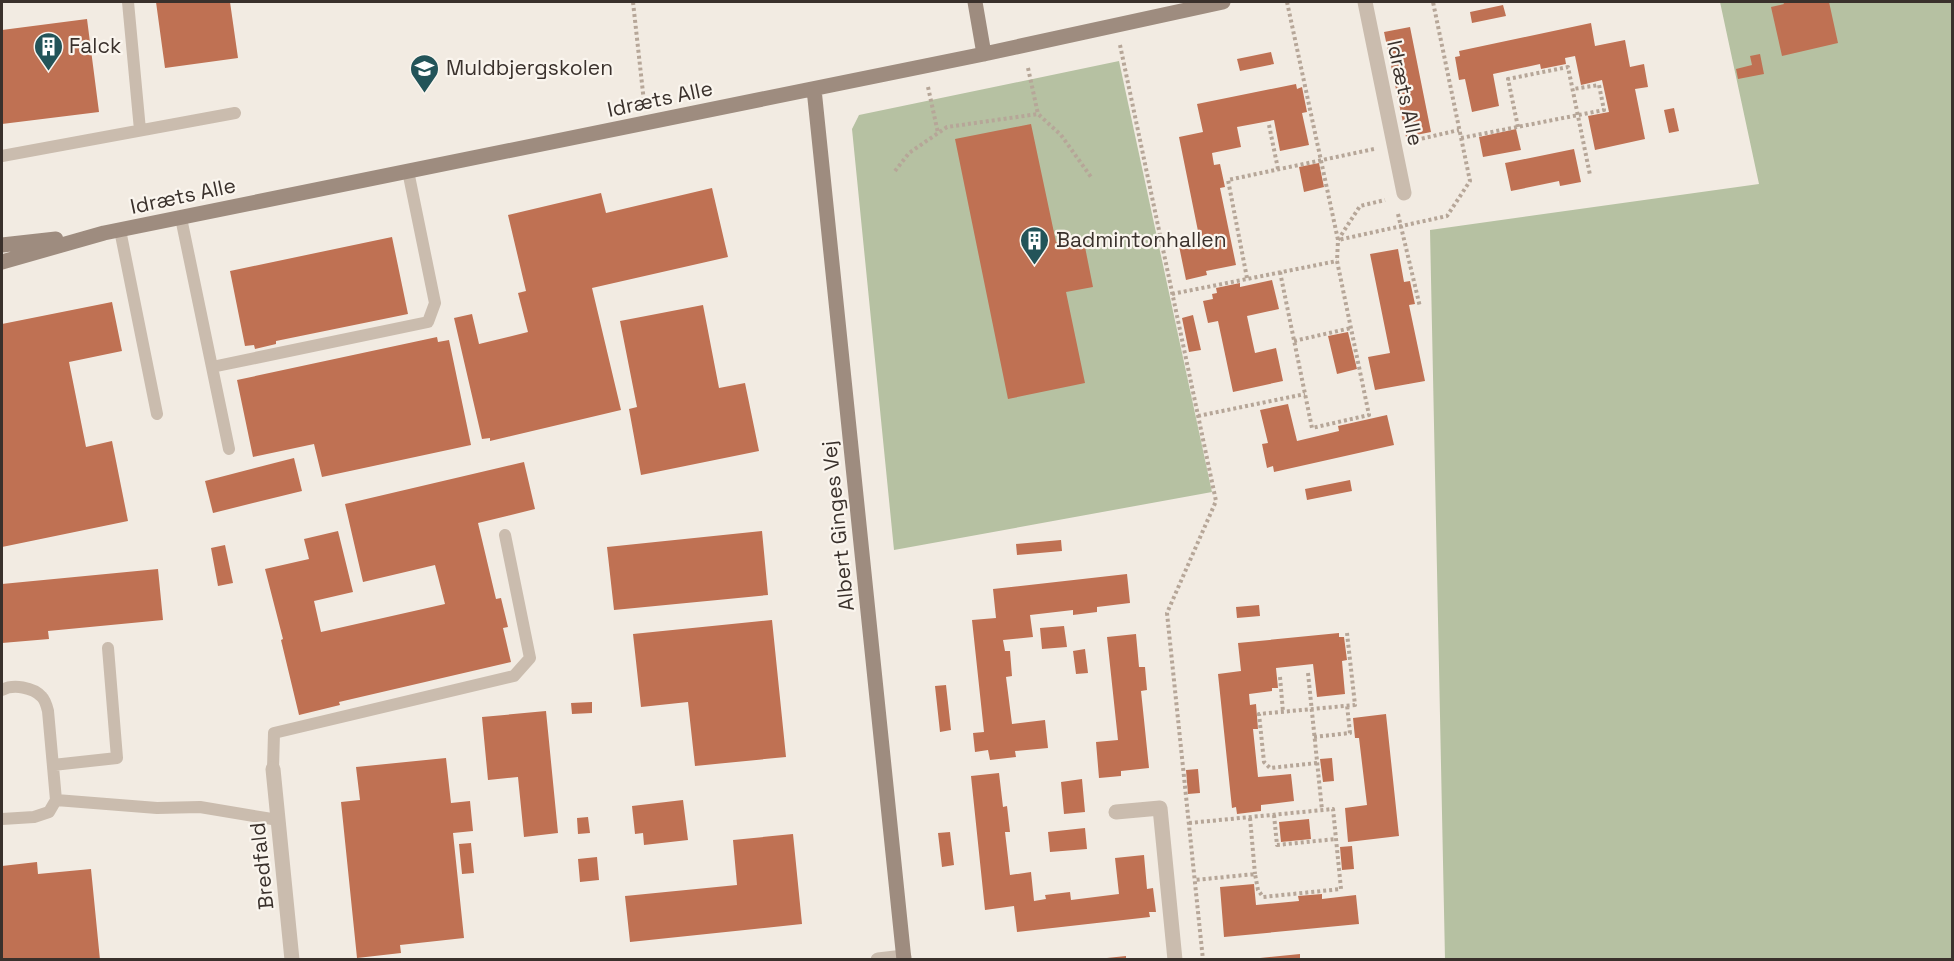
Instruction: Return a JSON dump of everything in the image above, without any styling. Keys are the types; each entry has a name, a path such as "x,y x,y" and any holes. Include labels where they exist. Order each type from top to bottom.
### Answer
{"street":[{"path":"975,2 984,54"},
{"name":"Idræts Alle","path":"2,245 104,233 181,218 984,54 1223,2"},
{"name":"Idræts Alle","path":"1365,2 1394,145 1399,196"},
{"name":"Albert Ginges Vej","path":"814,89 904,958"},
{"name":"Idræts Alle","path":"2,262 104,233"},
{"name":"Bredfald","path":"273,769 292,960"},
{"path":"1116,812 1160,808 1175,960"},
{"path":"878,960 904,958"}],"lane":[{"path":"128,2 140,130"},
{"path":"2,156 235,113"},
{"path":"212,367 428,322 435,303 408,171"},
{"path":"181,218 229,449"},
{"path":"120,230 157,414"},
{"path":"273,769 273,733 514,676 530,658 505,536"},
{"path":"53,765 117,758 108,648"},
{"path":"2,690 7,687 25,688 42,697 48,711 56,800 49,812 34,817 2,819"},
{"path":"56,800 157,808 200,807 278,820"}],"path":[{"path":"633,2 646,123"},
{"path":"1116,24 1215,501 1167,613 1203,960"},
{"path":"1023,45 1038,114 1061,135 1091,177"},
{"path":"924,66 938,133"},
{"path":"1518,127 1508,79 1568,67 1590,175"},
{"path":"1461,138 1604,110 1599,85 1573,89"},
{"path":"895,171 909,153 947,127 1038,114"},
{"path":"1269,125 1278,169"},
{"path":"1247,278 1228,180 1459,130"},
{"path":"1280,272 1312,428 1369,415 1337,261 1338,240 1360,206 1399,196 1420,307"},
{"path":"1172,294 1337,261"},
{"path":"1294,341 1351,328"},
{"path":"1198,416 1305,394"},
{"path":"1317,763 1270,768 1264,762 1259,714 1354,705 1347,633"},
{"path":"1308,673 1322,810"},
{"path":"1280,677 1283,712"},
{"path":"1314,738 1350,733 1347,705"},
{"path":"1189,823 1333,809 1341,889 1263,897 1258,890 1255,874 1250,818"},
{"path":"1274,815 1277,845 1336,839"},
{"path":"1195,880 1255,874"}],"green space":[{"path":"1720,2 1952,2 1952,959 1445,959 1430,230 1759,184"},
{"path":"1119,61 1212,492 894,550 852,129 859,115"}],"building":[{"path":"156,2 230,2 238,58 165,68"},
{"path":"1783,2 1829,2 1838,43 1782,56 1771,7 1784,4"},
{"path":"1503,5 1506,16 1472,23 1470,12"},
{"name":"Falck","path":"87,19 99,112 2,124 2,30"},
{"path":"1591,23 1595,46 1625,40 1630,67 1644,64 1648,87 1635,89 1645,139 1595,150 1588,116 1609,112 1602,80 1581,85 1575,56 1565,58 1566,64 1541,69 1540,64 1493,74 1499,106 1472,112 1465,79 1459,80 1455,57 1460,56 1459,51"},
{"path":"1410,27 1431,132 1406,137 1384,32"},
{"path":"1271,52 1274,64 1240,71 1237,59"},
{"path":"1760,54 1764,74 1738,79 1736,69 1752,65 1750,56"},
{"path":"1296,84 1297,89 1302,87 1307,112 1302,113 1309,145 1280,151 1274,120 1237,127 1241,147 1212,153 1214,165 1220,164 1225,187 1220,188 1236,265 1206,271 1207,275 1186,280 1179,246 1200,241 1179,137 1203,132 1197,104"},
{"path":"1674,108 1679,131 1669,133 1664,110"},
{"name":"Badmintonhallen","path":"1031,124 1056,242 1083,237 1093,287 1066,292 1085,383 1008,399 955,139"},
{"path":"1516,129 1521,150 1483,157 1479,137"},
{"path":"1574,149 1581,182 1560,186 1559,181 1511,191 1505,163"},
{"path":"1319,163 1324,187 1304,192 1299,167"},
{"path":"712,188 728,257 592,288 621,410 490,441 490,438 482,439 454,318 472,314 479,344 528,332 518,293 526,291 508,215 601,193 606,213"},
{"path":"392,237 408,314 276,341 276,344 255,349 254,345 245,346 230,271"},
{"path":"1398,249 1404,282 1410,281 1415,304 1409,305 1425,381 1375,390 1368,357 1390,353 1370,254"},
{"path":"1272,280 1279,309 1247,316 1255,353 1276,348 1283,381 1233,392 1218,321 1208,323 1203,301 1213,299 1212,294 1217,293 1216,288 1240,283 1240,287"},
{"path":"112,302 122,351 69,362 86,447 112,441 128,521 2,547 2,324"},
{"path":"703,305 719,388 745,383 759,451 641,475 629,409 637,407 620,321"},
{"path":"1193,315 1201,350 1189,352 1182,318"},
{"path":"1348,332 1357,369 1337,374 1328,336"},
{"path":"437,337 438,342 449,340 471,445 322,477 314,444 253,457 237,380"},
{"path":"1288,404 1297,441 1339,431 1338,426 1387,415 1394,445 1274,472 1273,466 1267,468 1262,444 1268,443 1260,410"},
{"path":"294,458 302,491 213,513 205,481"},
{"path":"524,462 535,509 478,523 496,599 501,598 508,627 503,628 511,662 339,702 340,705 299,715 265,569 309,559 304,539 338,531 353,592 314,601 321,632 445,604 435,565 363,582 345,504"},
{"path":"1350,480 1352,491 1307,500 1305,489"},
{"path":"762,531 768,595 614,610 607,547"},
{"path":"1061,540 1062,551 1017,555 1016,544"},
{"path":"225,545 233,583 218,586 211,548"},
{"path":"158,569 163,620 48,631 49,639 2,643 2,584"},
{"path":"1127,574 1130,603 1097,607 1097,612 1073,615 1073,610 1030,615 1033,637 1003,640 1005,651 1010,651 1012,676 1006,677 1012,724 1045,720 1048,748 1015,751 1016,757 990,760 988,750 975,752 973,733 984,732 972,620 996,618 993,589"},
{"path":"1259,605 1260,616 1237,618 1236,607"},
{"path":"772,620 786,757 695,766 688,702 641,707 633,634"},
{"path":"1064,626 1067,647 1042,649 1040,628"},
{"path":"1339,633 1339,637 1344,637 1347,660 1342,661 1345,694 1317,697 1313,664 1276,668 1278,688 1249,694 1250,705 1256,704 1258,729 1253,729 1258,777 1291,774 1294,801 1261,805 1261,811 1237,814 1236,807 1232,808 1218,674 1241,671 1238,643"},
{"path":"1136,634 1139,667 1145,667 1147,690 1141,691 1149,768 1121,771 1121,776 1099,778 1096,742 1118,740 1107,637"},
{"path":"1085,649 1088,673 1076,674 1073,651"},
{"path":"946,685 951,730 940,732 935,686"},
{"path":"592,702 592,713 572,714 571,703"},
{"path":"546,711 558,833 524,837 518,777 488,780 482,717"},
{"path":"1386,714 1399,836 1348,842 1345,808 1367,805 1359,738 1355,738 1353,718"},
{"path":"446,758 451,803 470,801 473,831 453,833 464,938 400,945 401,953 357,958 341,802 360,800 356,767"},
{"path":"1332,758 1334,781 1323,782 1320,759"},
{"path":"1198,769 1200,793 1188,794 1186,770"},
{"path":"999,773 1003,807 1007,806 1010,832 1005,832 1010,875 1031,872 1034,901 1046,899 1045,895 1070,892 1071,900 1119,894 1115,858 1144,855 1147,889 1153,888 1156,912 1149,912 1150,917 1017,932 1014,906 985,910 971,776"},
{"path":"1082,779 1085,812 1064,814 1061,782"},
{"path":"683,800 688,840 644,845 643,833 635,834 632,806"},
{"path":"588,817 590,833 578,834 577,818"},
{"path":"1309,819 1311,839 1281,842 1279,822"},
{"path":"1085,828 1087,849 1050,852 1048,832"},
{"path":"950,832 954,865 942,867 938,833"},
{"path":"793,834 802,924 630,942 625,896 737,885 733,840"},
{"path":"471,843 474,873 462,874 459,844"},
{"path":"1352,846 1354,869 1342,870 1340,847"},
{"path":"597,857 599,880 580,882 578,859"},
{"path":"37,862 38,874 91,869 100,960 2,960 2,866"},
{"path":"1254,884 1256,905 1299,901 1298,896 1322,894 1322,899 1356,895 1359,924 1224,937 1220,887"},
{"path":"1300,954 1300,960 1260,960 1260,958"},
{"path":"1126,956 1126,960 1107,960 1107,958"}],"place":[{"name":"Falck","path":"48,72"},
{"name":"Muldbjergskolen","path":"425,94"},
{"name":"Badmintonhallen","path":"1035,266"}]}
